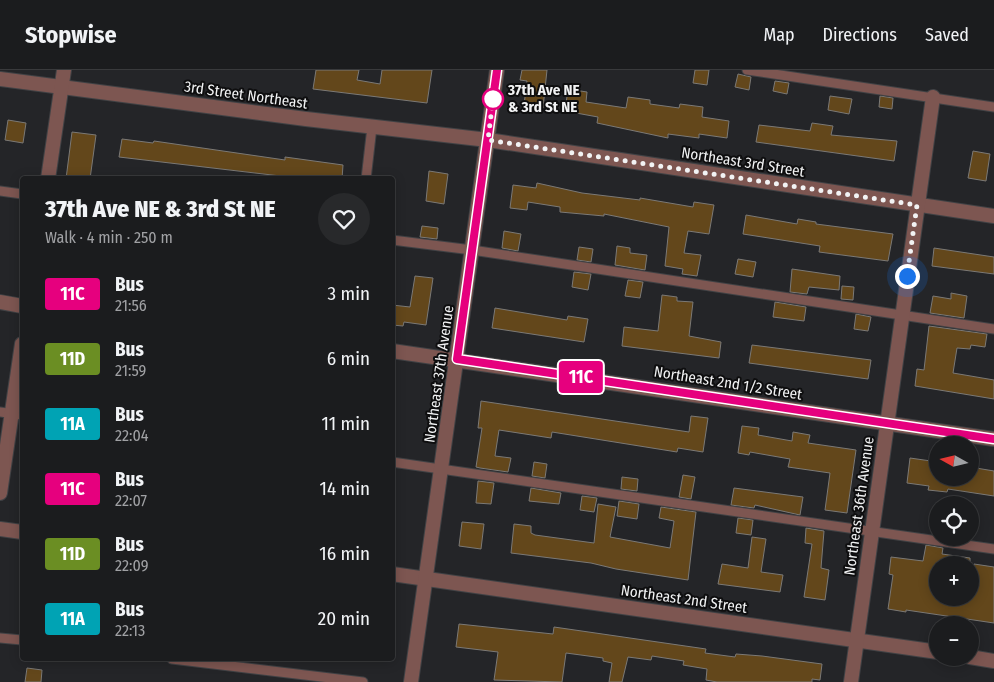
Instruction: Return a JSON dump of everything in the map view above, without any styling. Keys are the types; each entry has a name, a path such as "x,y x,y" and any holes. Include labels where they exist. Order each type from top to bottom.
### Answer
{"street":[{"path":"48,176 64,70"},
{"name":"Northeast 37th Avenue","path":"411,682 497,70"},
{"name":"3rd Street Northeast","path":"0,79 488,140"},
{"name":"Northeast 36th Avenue","path":"851,682 933,97"},
{"name":"Northeast 3rd Street","path":"488,140 994,216"},
{"path":"0,302 20,306"},
{"name":"Northeast 2nd 1/2 Street","path":"395,351 994,438"},
{"path":"0,493 20,357"},
{"path":"0,529 20,532"},
{"name":"Northeast 2nd Street","path":"395,574 929,651"},
{"path":"979,658 994,661"}],"lane":[{"path":"747,70 994,107"},
{"path":"366,176 372,127"},
{"path":"0,191 20,194"},
{"path":"395,240 472,250 994,328"},
{"path":"395,462 994,549"},
{"path":"0,638 20,640"},
{"path":"189,661 363,682"}],"building":[{"path":"316,70 359,70 357,80 380,84 382,70 432,70 427,103 313,89"},
{"path":"522,70 547,70 543,108 524,105 527,81 520,80"},
{"path":"695,70 709,70 707,85 693,83"},
{"path":"738,74 751,77 749,90 735,87"},
{"path":"775,81 789,83 787,94 773,91"},
{"path":"568,89 587,92 586,102 626,108 628,97 650,100 650,104 679,108 680,104 703,107 702,117 729,121 727,138 699,134 699,138 668,134 668,138 597,123 598,117 565,111"},
{"path":"830,96 852,99 849,114 828,110"},
{"path":"880,96 893,98 892,109 879,107"},
{"path":"8,120 26,123 23,143 5,140"},
{"path":"812,123 833,126 831,135 897,141 894,161 756,142 759,125 810,131"},
{"path":"72,132 96,135 90,176 66,176"},
{"path":"122,139 153,143 154,141 285,160 285,157 343,165 342,176 280,176 119,157"},
{"path":"973,151 990,154 986,181 968,178"},
{"path":"429,171 448,174 444,204 426,201"},
{"path":"537,183 582,193 640,200 640,198 693,207 694,202 714,205 709,234 688,231 684,253 701,255 697,276 682,274 683,269 665,266 669,227 604,214 604,216 560,212 560,207 528,202 527,210 510,208 513,185 536,188"},
{"path":"746,215 797,224 798,219 816,222 816,224 893,234 888,261 819,252 820,246 743,234"},
{"path":"422,226 438,228 437,239 420,237"},
{"path":"504,231 521,234 518,251 502,248"},
{"path":"617,246 630,248 630,253 647,255 645,270 615,265"},
{"path":"579,247 593,249 591,262 577,260"},
{"path":"934,248 994,257 994,274 932,266"},
{"path":"738,259 756,262 753,277 735,274"},
{"path":"792,269 840,276 839,290 809,287 807,294 790,292"},
{"path":"574,272 591,274 588,290 572,287"},
{"path":"415,276 433,278 426,325 404,322 403,326 395,325 395,305 410,307"},
{"path":"628,280 643,282 640,298 625,296"},
{"path":"842,286 854,287 853,300 841,299"},
{"path":"951,293 967,296 964,318 930,313 933,296 951,299"},
{"path":"662,295 677,297 677,301 693,302 689,336 721,342 719,358 622,346 624,327 658,331"},
{"path":"775,302 806,307 804,321 773,317"},
{"path":"495,308 567,320 568,316 588,319 584,342 492,328"},
{"path":"856,314 871,317 868,331 854,329"},
{"path":"929,326 987,334 985,347 971,345 970,349 957,348 953,373 994,380 994,399 915,386 917,369 924,370"},
{"path":"752,345 871,360 868,379 749,363"},
{"path":"481,401 689,432 691,416 708,418 703,452 678,448 677,452 552,432 551,438 499,430 495,456 511,458 508,472 480,468 476,467 482,428 478,428"},
{"path":"742,426 759,428 758,435 792,441 793,432 810,435 808,443 856,450 847,513 825,510 830,473 788,467 790,459 750,452 749,455 738,453"},
{"path":"910,458 929,461 929,486 907,483"},
{"path":"534,462 547,464 545,478 532,476"},
{"path":"979,468 994,471 994,496 948,489 947,492 928,490 929,486 979,486"},
{"path":"683,475 695,477 691,499 679,497"},
{"path":"622,477 638,479 637,491 621,489"},
{"path":"478,481 494,483 491,504 476,503"},
{"path":"531,488 561,493 559,504 529,501"},
{"path":"734,488 803,497 800,515 755,505 754,508 731,505"},
{"path":"582,496 597,498 594,512 580,510"},
{"path":"619,501 639,504 637,519 617,516"},
{"path":"598,504 616,507 610,537 670,548 674,521 659,518 661,507 696,512 688,580 616,569 591,563 511,553 514,524 531,526 531,533 535,535 594,543"},
{"path":"738,518 753,520 751,535 736,533"},
{"path":"462,522 484,524 481,549 459,546"},
{"path":"806,528 824,531 821,568 829,570 825,600 804,597 812,544 805,543"},
{"path":"752,537 766,539 761,572 783,575 780,592 718,584 722,564 748,568"},
{"path":"926,545 943,548 942,554 956,556 929,556 929,606 979,606 979,565 994,567 994,623 979,621 979,616 947,616 888,609 893,575 889,574 891,557 923,561"},
{"path":"459,624 553,634 554,627 706,649 705,653 735,657 736,654 762,656 822,664 820,680 812,679 812,682 717,682 706,680 707,669 683,665 684,661 652,656 651,660 628,657 622,682 609,682 612,663 603,661 603,658 566,653 562,682 494,680 498,652 456,647"},
{"path":"27,668 42,670 41,682 25,682"}],"bus line":[{"name":"11C","path":"497,70 457,359 994,439"}],"place":[{"name":"37th Ave NE & 3rd St NE","path":"493,99"}],"route":[{"path":"493,99 488,140 917,205 907,276"}]}
